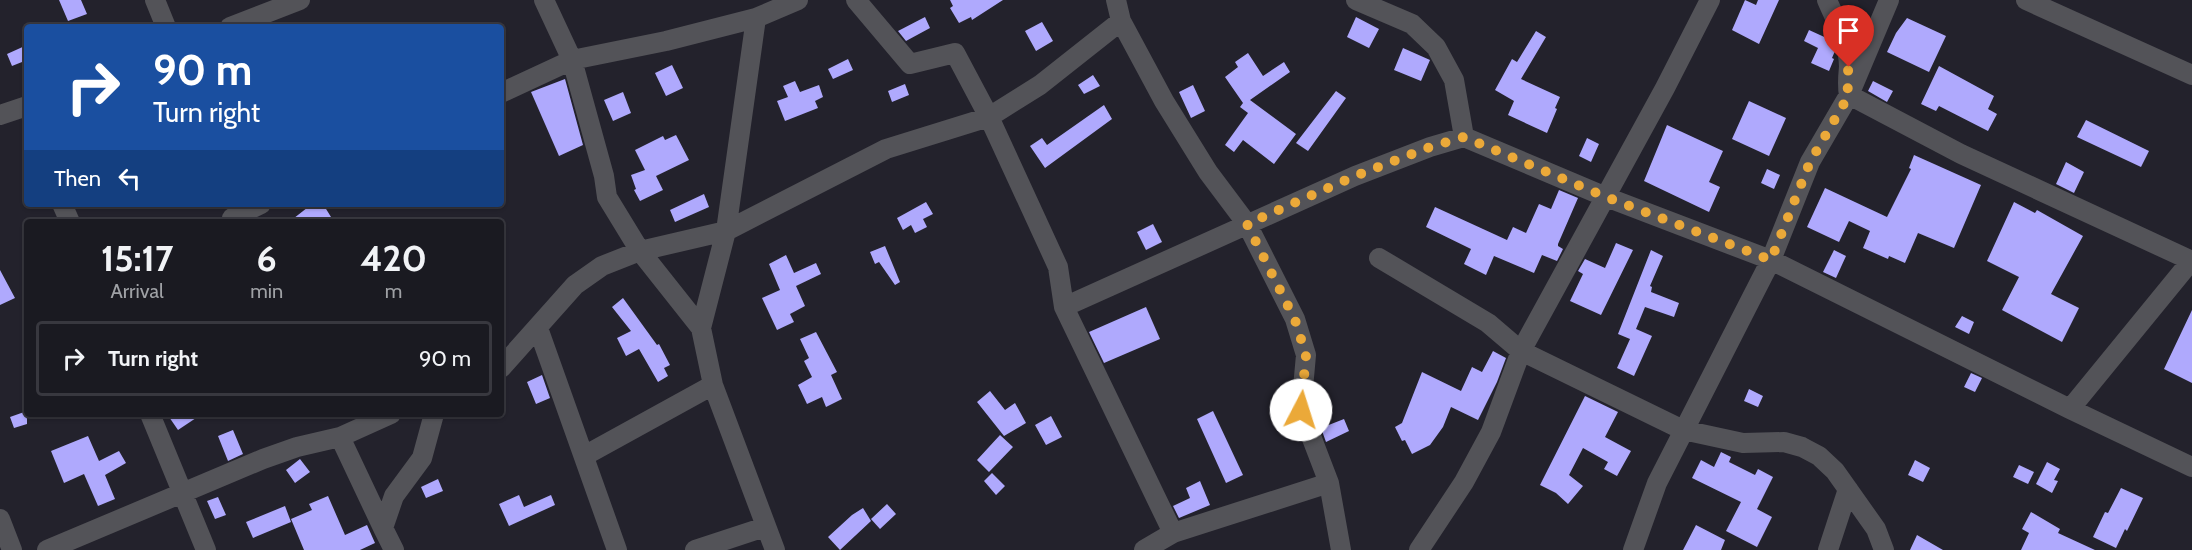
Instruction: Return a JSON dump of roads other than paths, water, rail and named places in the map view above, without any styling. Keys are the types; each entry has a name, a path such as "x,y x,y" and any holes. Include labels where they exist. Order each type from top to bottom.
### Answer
{"street":[{"path":"154,0 165,24"},
{"path":"238,24 300,0"},
{"path":"544,0 572,60 604,176 607,197 640,251 701,328"},
{"path":"504,92 572,60 666,41 756,18 798,0"},
{"path":"856,0 910,64 955,53 989,117 1058,267 1064,307 1173,532"},
{"path":"1116,0 1121,21 1164,101 1208,172 1247,224 1295,320 1306,355 1301,410 1329,483 1341,550"},
{"path":"1356,0 1412,24 1436,47 1454,80 1464,137"},
{"path":"1419,550 1464,482 1491,432 1521,351 1606,197 1710,0"},
{"path":"1827,0 1845,44 1849,67 1846,79 1849,95"},
{"path":"1633,550 1657,483 1771,260 1810,162 1849,95 1889,0"},
{"path":"2026,0 2192,75"},
{"path":"756,18 726,231 701,328 713,385 775,550"},
{"path":"504,365 574,285 602,266 640,251 726,231 886,149 989,117 1040,85 1121,21"},
{"path":"1849,95 1961,154 2192,261 2070,410"},
{"path":"1064,307 1355,176 1430,147 1464,137 1606,197 1771,260 2070,410 2192,467"},
{"path":"232,218 255,207"},
{"path":"1379,258 1488,323 1521,351 1683,430 1743,443 1784,442 1802,447 1818,456 1835,471 1848,489 1876,530 1884,550"},
{"path":"538,328 616,550"},
{"path":"584,456 713,385"},
{"path":"151,417 206,550"},
{"path":"47,550 183,491 297,447 340,437 384,417"},
{"path":"382,528 394,496 422,459 433,417"},
{"path":"340,437 394,550"},
{"path":"1144,550 1173,532 1329,483"},
{"path":"1828,550 1848,489"},
{"path":"0,519 12,550"},
{"path":"695,550 765,527"}]}
